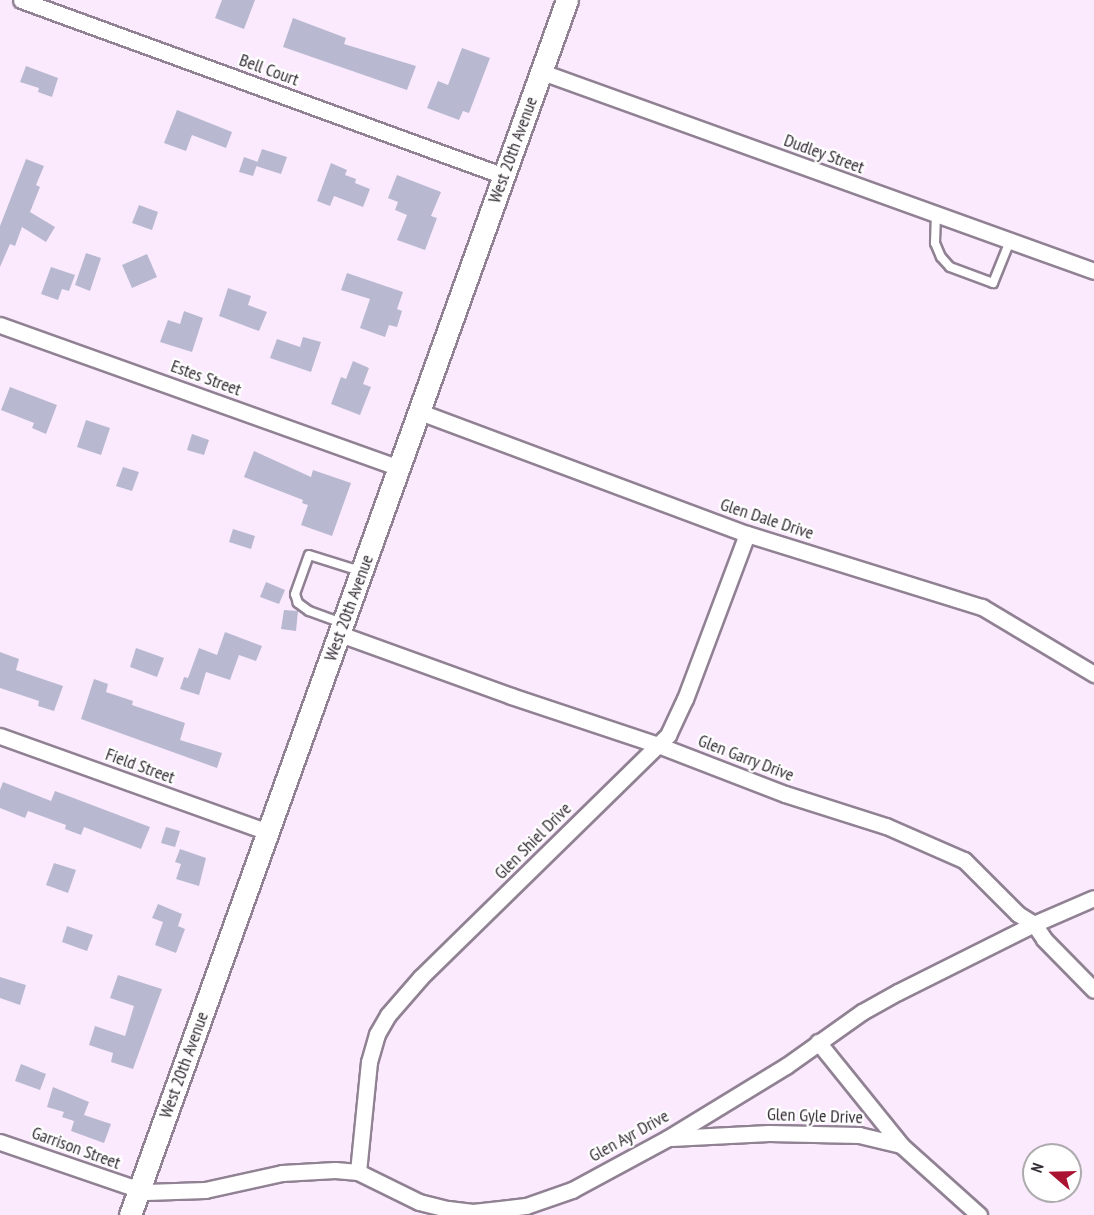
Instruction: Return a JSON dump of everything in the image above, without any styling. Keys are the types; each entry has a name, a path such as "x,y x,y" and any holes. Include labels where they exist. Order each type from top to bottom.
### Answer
{"street":[{"name":"Bell Court","path":"21,0 504,176"},
{"name":"West 20th Avenue","path":"130,1215 567,0"},
{"name":"Dudley Street","path":"542,72 1094,272"},
{"name":"Estes Street","path":"0,325 400,468"},
{"name":"Glen Dale Drive","path":"420,412 747,534 982,607 1094,674"},
{"name":"Glen Shiel Drive","path":"357,1172 369,1062 377,1034 388,1015 421,977 668,735 685,699 747,534"},
{"name":"Glen Garry Drive","path":"341,629 511,696 658,745 785,794 886,825 964,860 1018,914 1034,924 1044,939 1094,990"},
{"name":"Field Street","path":"0,736 268,832"},
{"name":"Glen Ayr Drive","path":"138,1191 157,1194 205,1190 310,1170 357,1172 419,1202 473,1212 526,1206 572,1190 668,1138 786,1066 879,1002 1034,924 1094,898"},
{"name":"Glen Gyle Drive","path":"818,1042 901,1145"},
{"name":"Glen Gyle Drive","path":"668,1138 770,1133 859,1135 901,1145"},
{"name":"Garrison Street","path":"0,1142 138,1191"},
{"path":"901,1145 979,1215"}],"lane":[{"path":"936,214 935,243 941,257 950,267 982,279 993,283 1010,241"},
{"path":"341,629 298,603 295,594 309,555 362,571"}],"building":[{"path":"222,0 255,0 244,29 215,18"},
{"path":"293,18 346,38 344,44 416,66 407,90 283,47"},
{"path":"462,48 490,58 469,113 463,111 459,120 427,108 438,81 448,85"},
{"path":"26,66 58,78 52,97 38,92 39,88 20,82"},
{"path":"177,110 232,132 226,148 192,135 186,151 164,143"},
{"path":"262,149 287,157 281,174 256,166"},
{"path":"244,157 258,162 253,176 239,172"},
{"path":"26,159 44,166 36,185 40,187 30,212 55,227 46,242 22,227 15,246 10,244 0,267 0,226"},
{"path":"331,163 347,170 345,175 356,179 355,183 370,189 363,207 334,196 330,206 317,201"},
{"path":"397,175 441,192 431,216 437,218 425,250 397,240 407,215 395,210 398,202 388,198"},
{"path":"139,205 158,212 152,230 132,223"},
{"path":"86,253 101,258 90,291 75,285"},
{"path":"147,254 157,277 132,288 122,265"},
{"path":"51,267 75,275 69,291 62,289 58,300 41,294"},
{"path":"347,273 403,292 397,309 402,311 397,327 389,325 385,337 360,328 370,299 341,290"},
{"path":"228,288 251,296 248,305 267,312 259,331 219,316"},
{"path":"184,311 203,318 192,352 160,342 168,320 180,324"},
{"path":"303,337 321,342 311,372 270,358 277,339 300,347"},
{"path":"353,361 369,368 363,384 371,387 360,415 331,404 341,377 346,379"},
{"path":"10,387 57,405 46,434 32,428 34,423 1,410"},
{"path":"86,420 110,428 101,455 77,447"},
{"path":"192,434 209,440 204,455 187,450"},
{"path":"254,451 311,477 313,470 351,483 332,536 301,525 308,505 302,503 303,500 244,477"},
{"path":"123,467 139,472 132,491 116,486"},
{"path":"233,529 255,536 251,549 229,542"},
{"path":"266,582 285,590 279,604 260,597"},
{"path":"284,610 298,611 296,631 281,629"},
{"path":"225,632 262,646 256,661 239,655 230,680 206,672 199,695 180,689 184,677 188,678 199,648 217,655"},
{"path":"136,648 164,658 157,677 130,667"},
{"path":"0,652 19,659 16,670 63,686 54,711 38,706 39,701 0,688"},
{"path":"94,679 108,684 106,692 133,701 132,705 185,723 180,740 222,753 217,768 81,719"},
{"path":"3,782 51,801 55,791 150,827 141,849 84,827 81,835 65,829 66,825 28,811 25,818 0,808 0,790"},
{"path":"166,827 180,831 175,847 161,843"},
{"path":"180,849 206,858 199,886 176,879 181,864 175,862"},
{"path":"54,863 76,870 68,893 46,885"},
{"path":"158,904 182,914 178,926 185,929 176,953 155,945 163,922 152,918"},
{"path":"67,926 93,935 87,951 62,942"},
{"path":"118,975 162,989 133,1069 111,1062 113,1053 89,1045 95,1026 125,1036 134,1006 110,998"},
{"path":"0,977 26,985 20,1005 0,998"},
{"path":"21,1064 46,1074 40,1090 15,1081"},
{"path":"53,1087 89,1102 84,1115 111,1124 104,1143 71,1131 74,1121 62,1117 64,1112 47,1107"}]}
